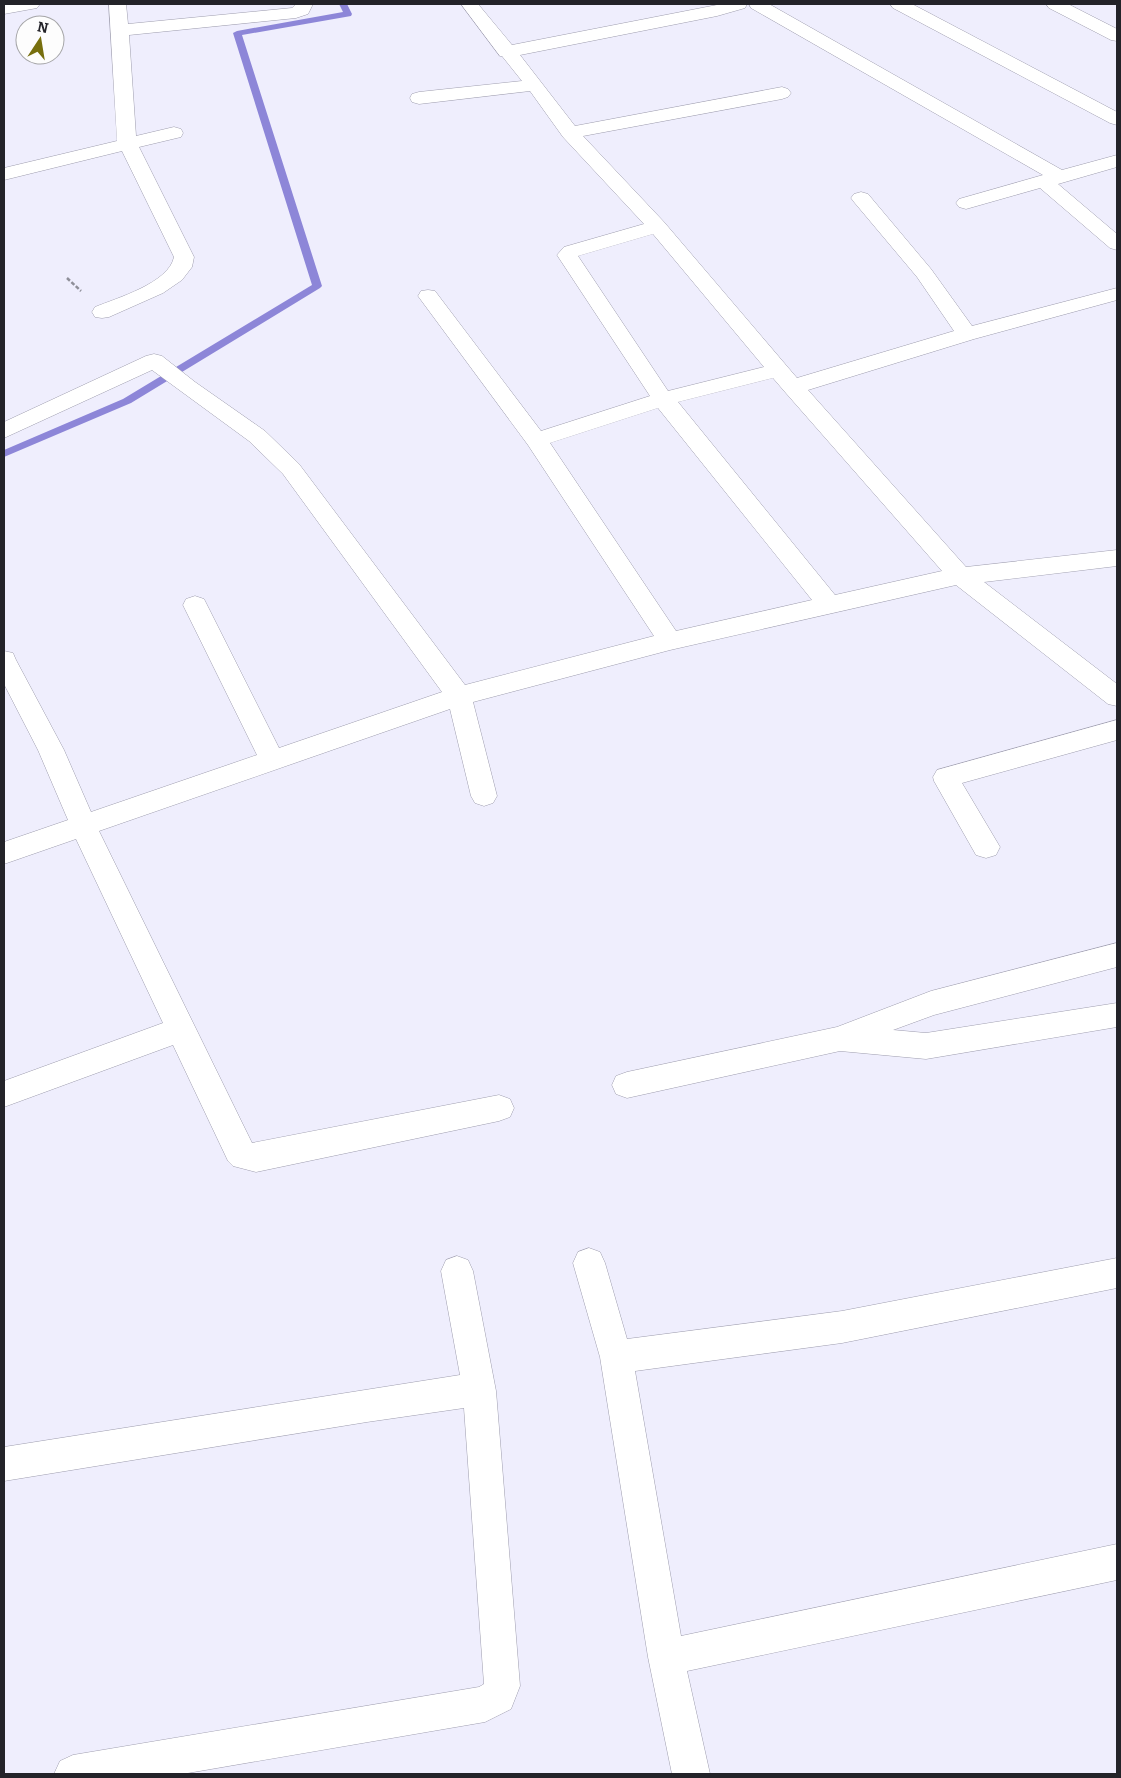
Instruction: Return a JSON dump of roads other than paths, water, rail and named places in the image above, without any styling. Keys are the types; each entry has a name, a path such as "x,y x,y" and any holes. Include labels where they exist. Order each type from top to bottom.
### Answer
{"street":[{"path":"4,9 31,4"},
{"path":"102,312 161,285 174,276 182,267 184,257 127,143 118,4"},
{"path":"120,30 296,13 302,10 304,4"},
{"path":"469,4 506,52 535,84 570,133 657,226 778,370 960,576 1117,697"},
{"path":"506,52 717,11 739,4"},
{"path":"757,4 1052,179 1117,244"},
{"path":"899,4 1117,118"},
{"path":"1055,4 1117,36"},
{"path":"419,98 535,84"},
{"path":"570,133 782,93"},
{"path":"4,174 174,133"},
{"path":"966,203 1117,161"},
{"path":"861,198 924,272 968,334"},
{"path":"657,226 570,251 566,254 663,399 829,605"},
{"path":"793,387 968,334 1117,294"},
{"path":"428,296 536,440 670,641"},
{"path":"4,431 154,361 187,387 257,436 291,468 459,696 484,796"},
{"path":"536,440 663,399 778,370"},
{"path":"4,853 84,827 459,696 670,641 960,576 1117,558"},
{"path":"195,605 273,761"},
{"path":"4,660 51,750 84,827 239,1152 244,1156 256,1158 499,1108"},
{"path":"986,847 946,777 1117,730"},
{"path":"627,1085 838,1039 931,1003 1117,955"},
{"path":"838,1039 926,1046 1117,1015"},
{"path":"4,1094 181,1029"},
{"path":"589,1263 616,1357 666,1657 691,1774"},
{"path":"73,1774 485,1704 498,1696 502,1686 479,1391 457,1271"},
{"path":"616,1357 842,1327 1117,1273"},
{"path":"4,1464 367,1404 450,1392 479,1391"},
{"path":"666,1657 1117,1562"}],"waterway":[{"path":"4,454 127,401 317,286 237,33 348,14 343,4"}]}
